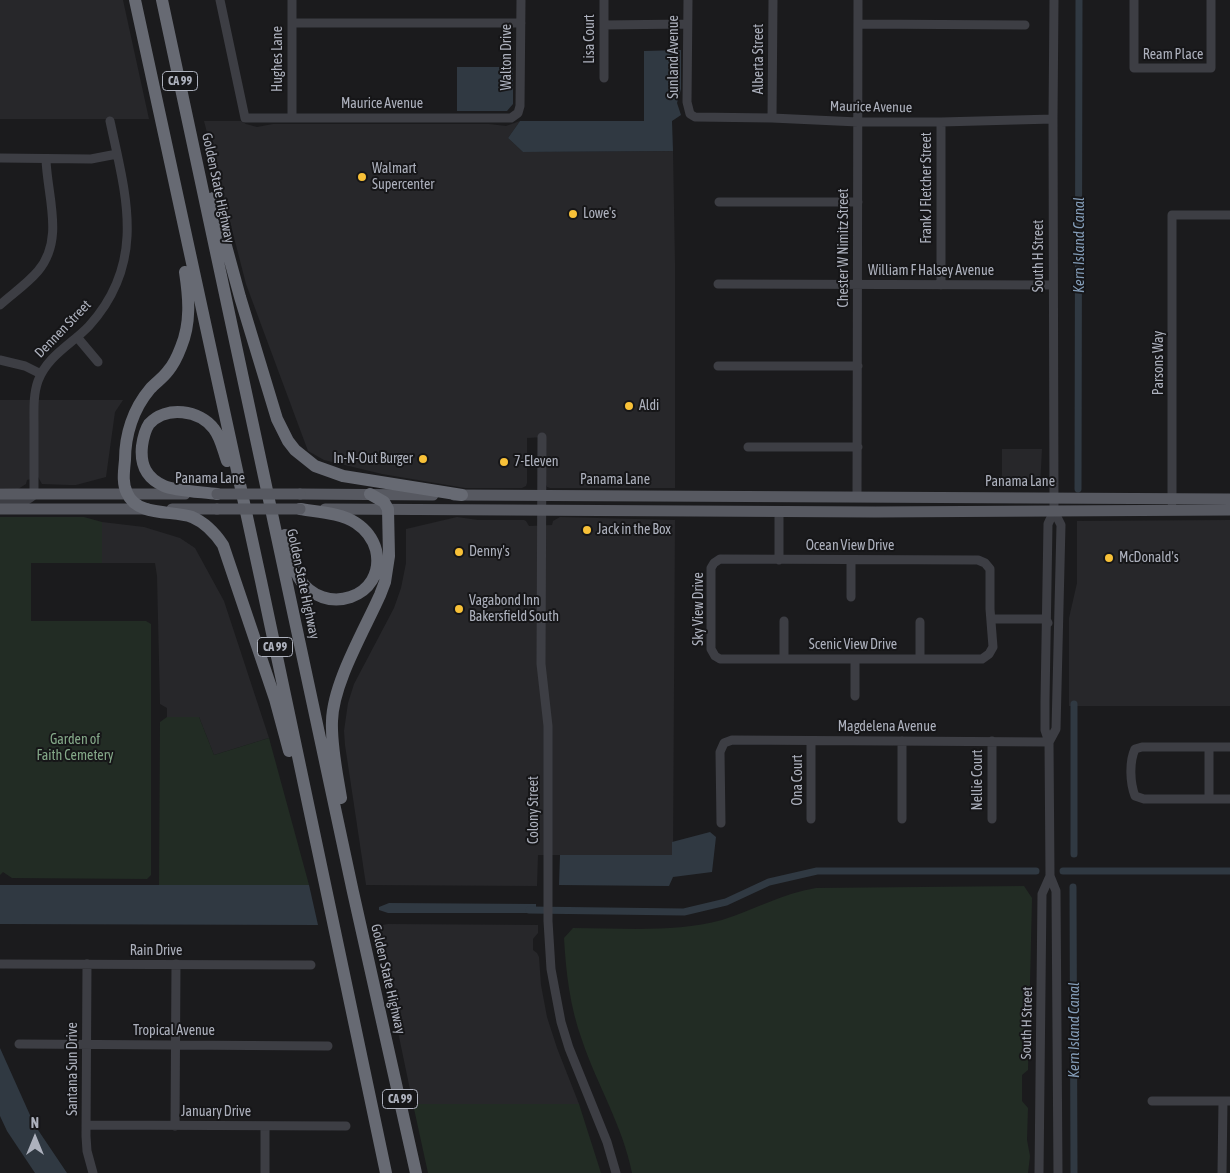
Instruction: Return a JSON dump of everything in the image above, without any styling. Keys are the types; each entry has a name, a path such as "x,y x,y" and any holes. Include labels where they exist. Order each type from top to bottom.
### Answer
{"highway":[{"name":"CA 99","path":"134,0 261,581 386,1173"},
{"name":"Golden State Highway","path":"162,0 353,892 416,1173"},
{"path":"166,146 188,294 188,322 182,346 169,371 149,390 129,427 125,442 124,480 127,495 135,503 147,509 194,518 211,529 223,545 275,699 328,895"},
{"path":"197,162 208,180 242,306 277,419 288,441 304,458 328,472 462,495"},
{"path":"217,494 165,487 149,476 145,471 141,458 143,439 149,425 165,414 182,412 198,416 215,430 222,445 261,581"},
{"path":"253,419 294,567 300,580 311,592 334,600 348,598 363,591 374,579 378,557 374,543 365,530 347,518 300,509"},
{"path":"353,892 332,735 336,695 340,682 385,582 389,556 388,509 384,502 370,494"}],"main road":[{"name":"Panama Lane","path":"0,494 662,495 1230,499"},
{"path":"604,510 622,504 657,503 660,502 662,495"},
{"path":"828,511 837,506 852,503 857,496"},
{"path":"779,511 781,506 796,503 806,497"},
{"path":"0,509 1230,510"}],"street":[{"name":"Maurice Avenue","path":"220,0 245,118 511,118 518,114"},
{"name":"Hughes Lane","path":"292,0 292,118"},
{"name":"Walton Drive","path":"518,114 520,106 521,0"},
{"name":"Lisa Court","path":"604,0 604,78"},
{"name":"Sunland Avenue","path":"688,0 687,102 690,114"},
{"name":"Alberta Street","path":"772,118 773,0"},
{"name":"Chester W Nimitz Street","path":"857,496 858,0"},
{"name":"South H Street","path":"1054,0 1054,511 1048,524 1045,730 1049,742 1050,876 1056,891 1058,1173"},
{"name":"Ream Place","path":"1134,0 1134,68 1211,68 1211,0"},
{"path":"292,23 521,23"},
{"path":"604,25 687,24"},
{"path":"858,24 1025,24"},
{"name":"Maurice Avenue","path":"690,114 701,118 772,118 858,122 1053,119"},
{"name":"Dennen Street","path":"34,495 34,400 41,374 51,360 97,317 113,292 123,267 126,252 128,215 110,121"},
{"name":"Frank J Fletcher Street","path":"941,122 941,285"},
{"path":"0,158 91,159 117,154"},
{"path":"0,305 38,271 46,258 51,244 53,224 46,178 46,158"},
{"path":"718,202 858,202"},
{"name":"Parsons Way","path":"1172,511 1172,215 1230,215"},
{"name":"William F Halsey Avenue","path":"718,284 1053,285"},
{"path":"77,337 98,362"},
{"path":"0,360 25,366 41,374"},
{"path":"718,366 858,366"},
{"name":"Colony Street","path":"542,437 541,664 548,726 548,920 551,969 561,1022 569,1048 607,1142 616,1173"},
{"path":"748,447 858,447"},
{"path":"0,503 20,503 27,501 34,495"},
{"path":"779,511 779,560"},
{"name":"South H Street","path":"1049,742 1056,729 1061,525 1054,511"},
{"name":"Ocean View Drive","path":"714,563 720,560 978,560 985,563 990,569 991,619"},
{"path":"851,560 851,597"},
{"name":"Sky View Drive","path":"714,563 712,568 711,649 715,656"},
{"path":"1047,576 1053,608 1058,618"},
{"path":"991,619 1046,619 1052,633 1057,684"},
{"name":"Scenic View Drive","path":"715,656 720,659 982,659 989,654 993,647 991,619"},
{"path":"784,622 784,659"},
{"path":"920,622 920,659"},
{"path":"855,659 855,696"},
{"name":"Magdelena Avenue","path":"721,823 720,752 724,743 732,740 1049,742"},
{"name":"Ona Court","path":"811,741 811,819"},
{"path":"902,741 902,819"},
{"name":"Nellie Court","path":"992,741 992,819"},
{"path":"1230,746 1142,747 1135,749 1132,755 1132,788 1135,796 1144,799 1230,799"},
{"path":"1209,747 1209,799"},
{"name":"South H Street","path":"1039,1173 1042,894 1050,876"},
{"name":"Rain Drive","path":"0,964 311,965"},
{"name":"Santana Sun Drive","path":"87,964 86,1125 87,1152 93,1173"},
{"path":"175,1126 176,964"},
{"name":"Tropical Avenue","path":"19,1044 328,1046"},
{"path":"1040,1091 1058,1090"},
{"path":"1152,1101 1226,1101 1222,1173"},
{"name":"January Drive","path":"86,1125 346,1126"},
{"path":"265,1126 265,1173"}],"shaded area":[{"path":"0,0 123,0 149,119 0,119"},
{"path":"681,50 681,89 677,103 681,115 672,121 673,151 523,152 508,138 520,121 644,121 644,51"},
{"path":"457,67 513,67 513,104 507,111 457,111"},
{"path":"204,121 241,121 257,127 273,124 489,124 506,126 520,121 508,138 523,152 673,151 675,488 547,487 545,483 544,437 527,438 527,483 522,488 465,488 382,474 324,460 308,451 246,284"},
{"path":"0,400 123,400 115,412 106,477 69,485 42,484 38,477 27,480 26,484 18,489 0,488"},
{"path":"1002,449 1042,449 1040,487 1002,488"},
{"path":"457,517 478,520 524,520 529,526 552,525 553,521 560,517 675,520 673,855 538,855 537,886 366,885 345,745 344,731 348,703 354,684 394,608 401,588 406,563 406,529"},
{"path":"1230,520 1230,706 1069,706 1069,618 1077,583 1077,521"},
{"path":"102,522 144,527 180,538 195,548 224,601 269,738 214,755 199,717 167,717 167,708 160,704 157,576 155,563 102,563"},
{"path":"710,832 716,837 712,872 673,877 669,886 559,885 560,855 672,855 672,842"},
{"path":"0,885 309,885 318,925 0,924"},
{"path":"389,903 536,904 536,913 388,913 379,910 379,907"},
{"path":"388,924 538,925 538,933 533,939 533,950 539,957 541,985 547,1017 579,1104 413,1104 376,926"},
{"path":"0,1048 34,1124 67,1173 35,1173 7,1131 0,1116"}],"green space":[{"name":"Garden of Faith Cemetery","path":"0,517 84,517 102,522 102,563 31,563 31,621 146,621 151,624 151,875 147,879 12,878 3,872 0,875"},
{"path":"167,717 199,717 214,755 269,738 309,885 159,885 160,722"},
{"path":"1024,886 1032,898 1028,1070 1022,1075 1022,1101 1028,1108 1027,1140 1030,1156 1028,1173 632,1173 616,1122 588,1057 574,1015 567,977 564,938 573,928 648,929 704,924 734,916 804,890 816,888"},
{"path":"413,1104 579,1104 601,1173 428,1173"}],"waterway":[{"name":"Kern Island Canal","path":"1078,489 1079,0"},
{"name":"Kern Island Canal","path":"1074,704 1074,854"},
{"path":"529,910 684,912 726,902 769,882 817,871 1036,871"},
{"path":"1063,871 1230,871"},
{"name":"Kern Island Canal","path":"1073,887 1074,1173"}],"place":[{"name":"Walmart Supercenter","path":"362,177"},
{"name":"Lowe's","path":"573,214"},
{"name":"Aldi","path":"629,406"},
{"name":"In-N-Out Burger","path":"423,459"},
{"name":"7-Eleven","path":"504,462"},
{"name":"Jack in the Box","path":"587,530"},
{"name":"Denny's","path":"459,552"},
{"name":"McDonald's","path":"1109,558"},
{"name":"Vagabond Inn Bakersfield South","path":"459,609"}]}
